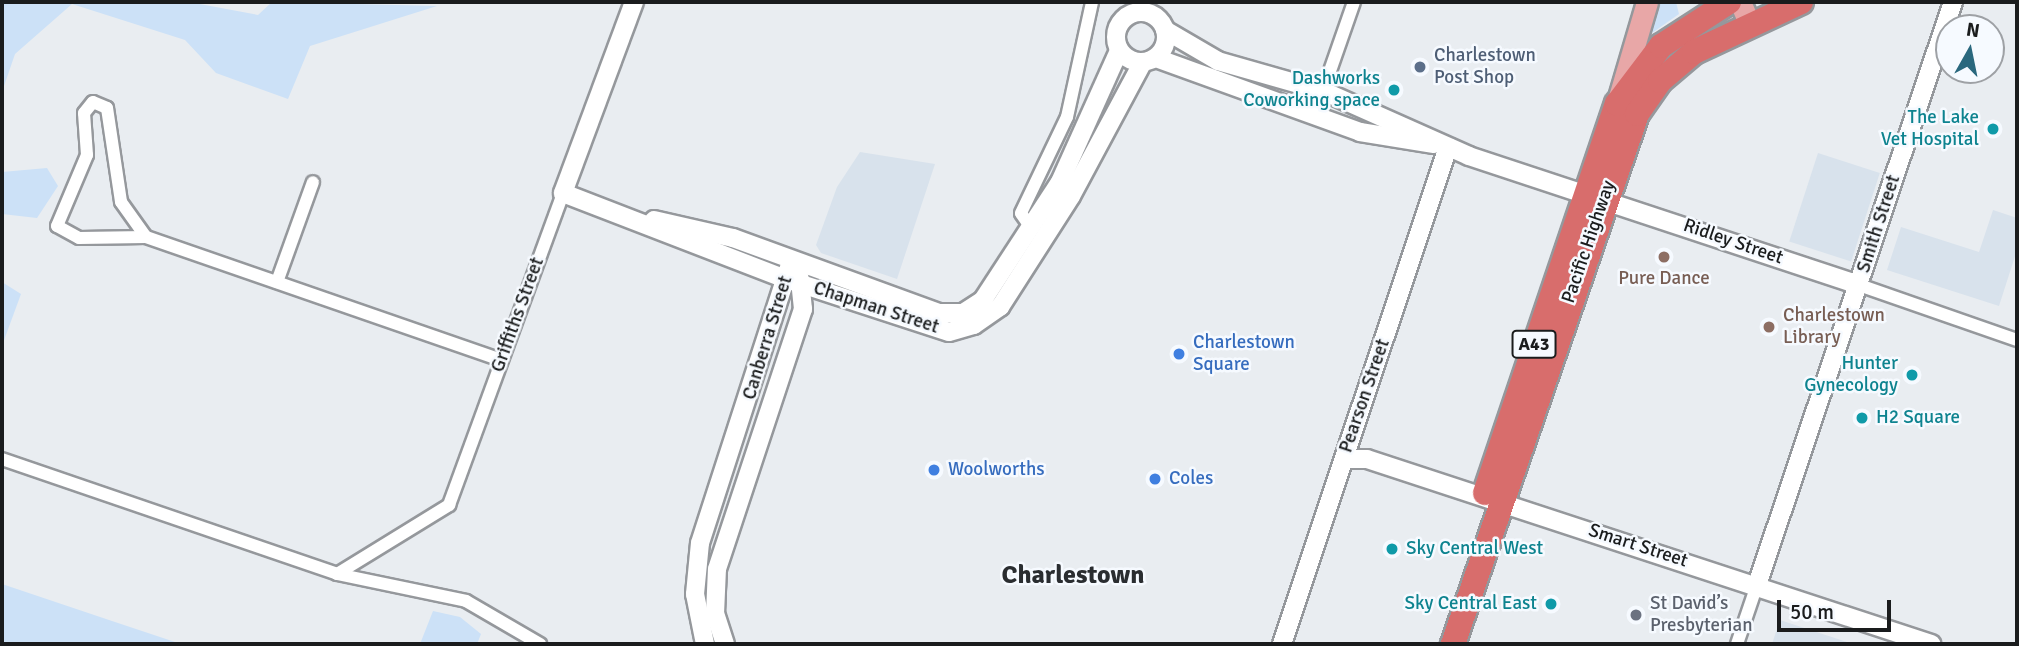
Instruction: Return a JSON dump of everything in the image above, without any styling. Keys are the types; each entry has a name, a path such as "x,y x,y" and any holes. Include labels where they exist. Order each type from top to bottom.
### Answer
{"highway":[{"name":"Pacific Highway","path":"1435,644 1492,500 1595,194 1617,104 1661,46 1729,2"},
{"name":"Pacific Highway","path":"1595,194 1629,130 1660,81 1694,52 1755,10 1801,2"},
{"name":"Pacific Highway","path":"1453,644 1492,500"}],"main road":[{"path":"1617,104 1647,2"}],"street":[{"name":"Griffiths Street","path":"337,574 449,505 634,2"},
{"path":"1032,229 1021,213 1067,117 1092,2"},
{"path":"1301,108 1316,90 1354,2"},
{"name":"Smith Street","path":"1737,644 1953,2"},
{"path":"1136,7 1155,16 1165,30 1149,60 1119,51 1116,30 1136,7"},
{"name":"Ridley Street","path":"1165,30 1218,61 1316,90 1367,113 1411,126 1448,147"},
{"name":"Chapman Street","path":"642,218 689,224 949,315 983,300 1032,229 1074,156 1119,51"},
{"name":"Chapman Street","path":"563,192 642,218 795,282 932,329 963,330 984,321 1013,289 1071,196 1149,60"},
{"name":"Ridley Street","path":"1149,60 1301,108 1360,132 1448,147 1595,194 2017,340"},
{"path":"146,237 121,202 107,108 93,102 84,113 87,155 57,226 79,238 146,237 501,360"},
{"path":"1360,132 1367,113"},
{"name":"Pearson Street","path":"1282,644 1448,147"},
{"path":"276,282 313,181"},
{"name":"Canberra Street","path":"725,644 713,599 717,569 803,309 795,282 792,258"},
{"name":"Canberra Street","path":"705,644 695,594 700,543 795,282"},
{"path":"2,459 337,574 466,601 540,644"},
{"name":"Smart Street","path":"1344,459 1367,459 1931,644"}],"shaded area":[{"path":"2,2 189,2 258,15 272,2 437,6 310,46 288,99 216,73 185,40 72,4 15,54 2,92"},
{"path":"1653,2 1676,2 1679,14 1652,33 1644,28"},
{"path":"860,152 935,164 897,279 821,253 816,245 837,187"},
{"path":"1818,153 1880,173 1851,262 1789,241"},
{"path":"47,168 58,186 37,218 2,214 2,172"},
{"path":"1993,210 2017,218 2017,250 1999,306 1887,270 1901,227 1979,252"},
{"path":"2,282 21,294 3,343 2,342"},
{"path":"2,584 112,621 181,644 2,644"},
{"path":"433,611 460,617 481,634 477,644 420,644"},
{"path":"1780,620 1853,644 1772,644"}],"place":[{"name":"Charlestown Post Shop","path":"1420,67"},
{"name":"Dashworks Coworking space","path":"1394,90"},
{"name":"The Lake Vet Hospital","path":"1993,129"},
{"name":"Pure Dance","path":"1664,257"},
{"name":"Charlestown Library","path":"1769,327"},
{"name":"Charlestown Square","path":"1179,354"},
{"name":"Hunter Gynecology","path":"1912,375"},
{"name":"H2 Square","path":"1862,418"},
{"name":"Woolworths","path":"934,470"},
{"name":"Coles","path":"1155,479"},
{"name":"Sky Central West","path":"1392,549"},
{"name":"Sky Central East","path":"1551,604"},
{"name":"St David’s Presbyterian","path":"1636,615"}],"district":[{"name":"Charlestown","path":"1073,576"}]}
